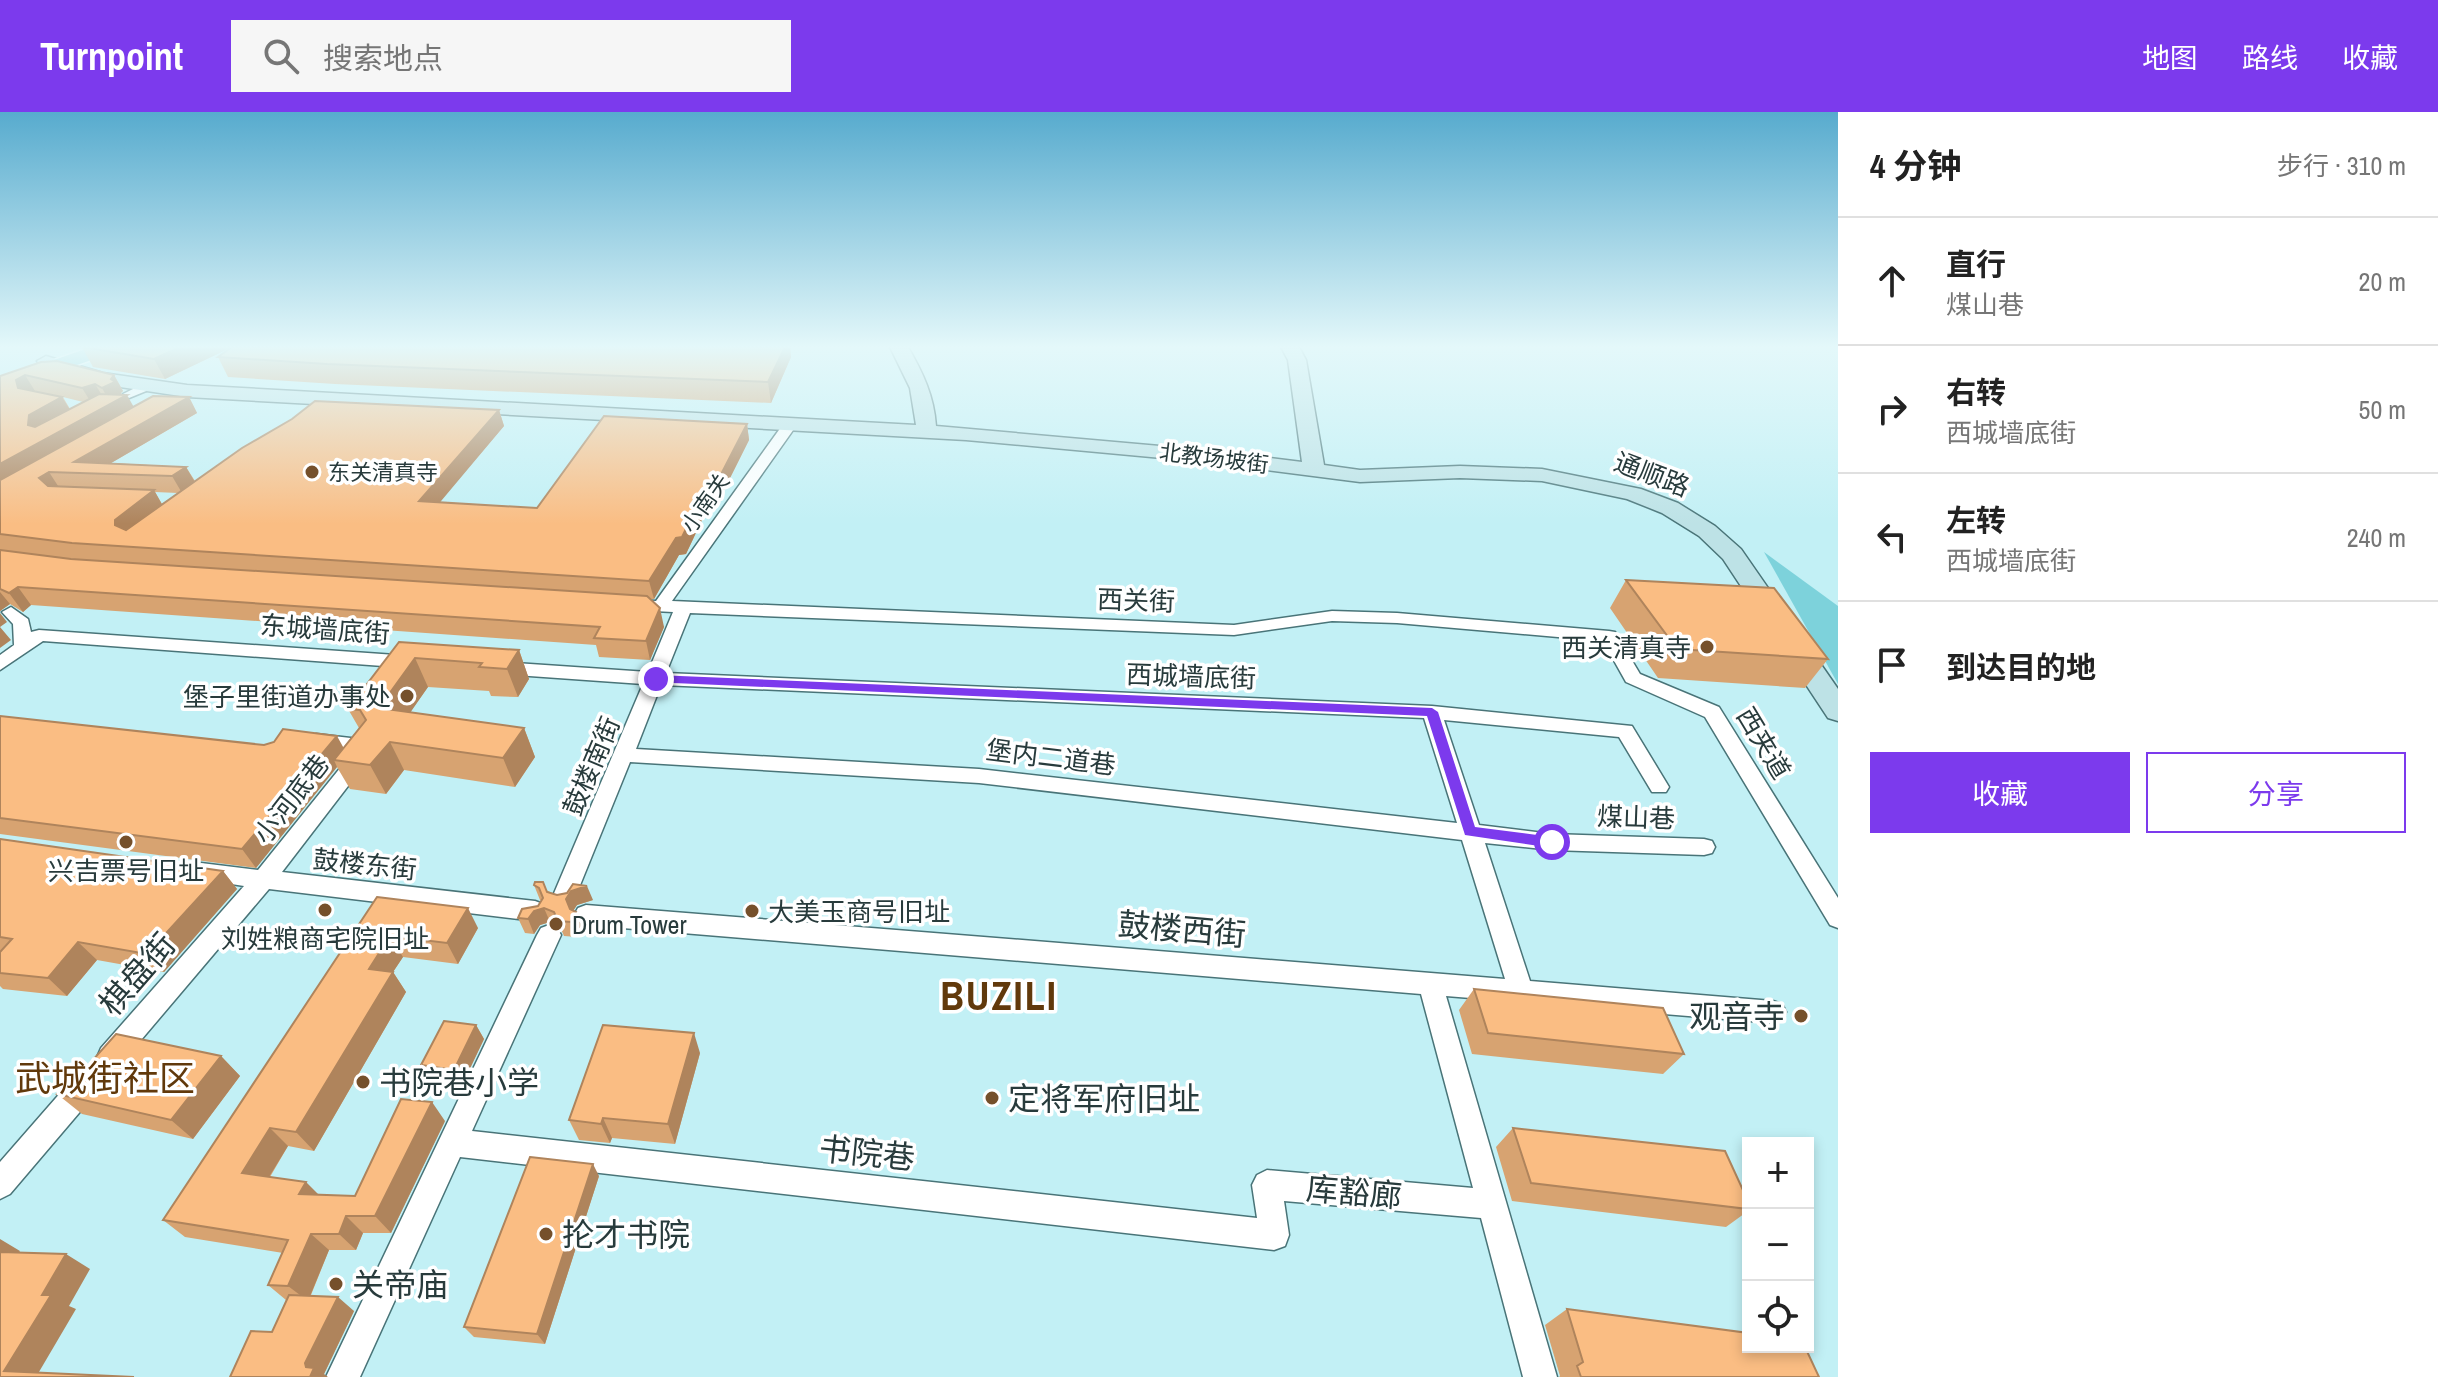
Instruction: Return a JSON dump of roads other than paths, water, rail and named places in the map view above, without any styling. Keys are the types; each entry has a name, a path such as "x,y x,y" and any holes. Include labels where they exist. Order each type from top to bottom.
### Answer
{"street":[{"path":"311,415 322,406"},
{"name":"北教场坡街","path":"421,406 1036,439 1360,476 1460,472 1542,475"},
{"path":"925,406 926,432"},
{"path":"1304,406 1314,471"},
{"name":"小南关","path":"660,607 789,426"},
{"name":"通顺路","path":"1542,475 1633,494 1670,508 1707,531 1732,554 1838,711"},
{"name":"西关街","path":"613,604 1234,630 1332,616 1397,618 1609,636"},
{"name":"鼓楼南街","path":"564,898 683,609"},
{"path":"11,612 22,623 23,647"},
{"name":"东城墙底街","path":"0,664 39,635 434,663"},
{"name":"西夹道","path":"1609,636 1633,678 1712,712 1838,918"},
{"path":"482,667 656,679"},
{"name":"西城墙底街","path":"656,679 1432,712 1625,731 1659,787"},
{"path":"1432,712 1521,991"},
{"name":"小河底巷","path":"262,881 368,747 288,738"},
{"name":"堡内二道巷","path":"624,755 979,776 1470,832"},
{"name":"煤山巷","path":"1470,832 1552,842 1704,847"},
{"name":"鼓楼东街","path":"179,869 542,923 451,1142"},
{"name":"棋盘街","path":"0,1184 262,881"},
{"name":"鼓楼西街","path":"586,915 1773,1012"},
{"path":"1430,983 1540,1377"},
{"path":"343,1377 451,1142"},
{"name":"书院巷","path":"451,1142 1274,1235"},
{"name":"库豁廊","path":"1274,1235 1267,1185 1492,1204"}],"place":[{"name":"东关清真寺","path":"312,472"},
{"name":"西关清真寺","path":"1707,647"},
{"name":"堡子里街道办事处","path":"407,696"},
{"name":"兴吉票号旧址","path":"126,842"},
{"name":"刘姓粮商宅院旧址","path":"325,910"},
{"name":"大美玉商号旧址","path":"752,911"},
{"name":"Drum Tower","path":"556,924"},
{"name":"观音寺","path":"1801,1016"},
{"name":"书院巷小学","path":"363,1082"},
{"name":"定将军府旧址","path":"992,1098"},
{"name":"抡才书院","path":"546,1234"},
{"name":"关帝庙","path":"336,1284"}],"district":[{"name":"BUZILI","path":"999,995"},
{"name":"武城街社区","path":"105,1078"}]}
